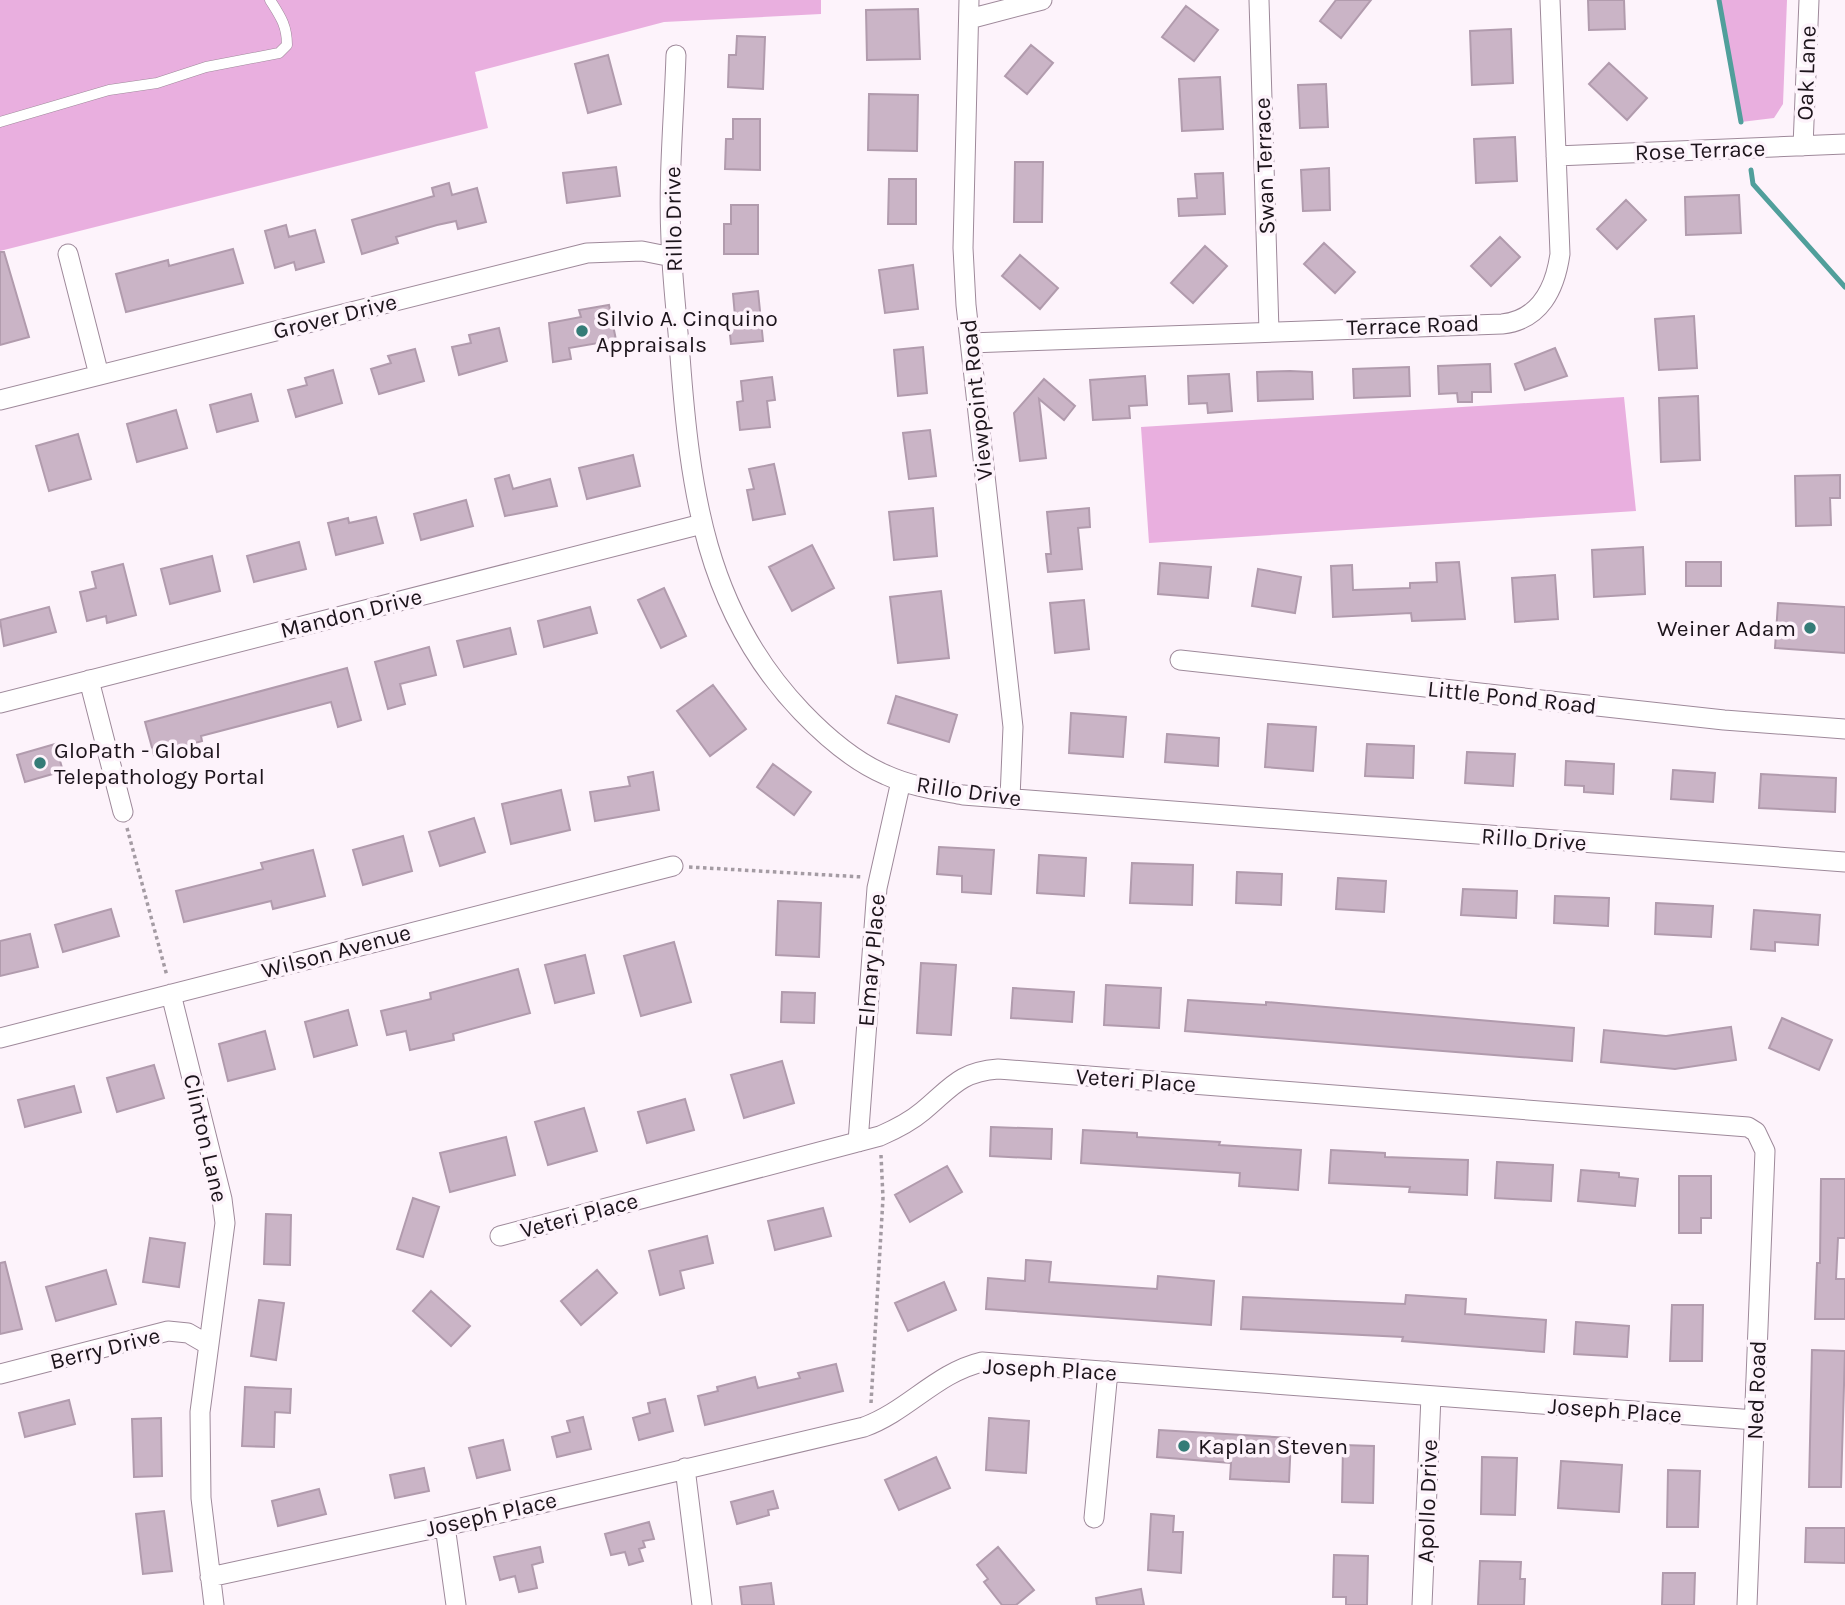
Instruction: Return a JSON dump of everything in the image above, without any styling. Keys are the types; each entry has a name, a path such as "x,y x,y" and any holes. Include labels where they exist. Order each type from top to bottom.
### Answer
{"street":[{"path":"969,10 1042,0"},
{"name":"Swan Terrace","path":"1259,0 1269,331"},
{"name":"Terrace Road","path":"970,343 1502,324 1530,316 1551,290 1558,273 1560,254 1550,0"},
{"name":"Oak Lane","path":"1803,146 1809,0"},
{"name":"Viewpoint Road","path":"969,10 963,248 970,343 1013,727 1010,798"},
{"name":"Rillo Drive","path":"676,55 671,198 672,257 687,456 702,524 727,599 755,652 781,691 819,730 849,755 901,781 962,794 1845,862"},
{"name":"Rose Terrace","path":"1556,156 1845,144"},
{"name":"Grover Drive","path":"0,400 587,253 629,250 672,257"},
{"path":"68,254 99,375"},
{"name":"Mandon Drive","path":"0,703 702,524"},
{"name":"Little Pond Road","path":"1180,660 1724,720 1845,729"},
{"path":"89,680 123,813"},
{"name":"Elmary Place","path":"858,1142 871,941 879,878 901,781"},
{"name":"Wilson Avenue","path":"0,1038 673,866"},
{"name":"Clinton Lane","path":"172,994 222,1199 225,1223 224,1247 207,1344 198,1455 214,1605"},
{"name":"Veteri Place","path":"500,1236 880,1136 903,1125 962,1077 999,1069 1748,1127 1762,1140 1764,1175"},
{"name":"Ned Road","path":"1747,1605 1764,1175"},
{"name":"Berry Drive","path":"0,1374 168,1331 182,1332 207,1344"},
{"name":"Joseph Place","path":"211,1577 445,1526 877,1423 910,1403 943,1376 982,1362 1755,1420"},
{"path":"1094,1518 1108,1371"},
{"name":"Apollo Drive","path":"1423,1605 1431,1396"},
{"path":"685,1468 702,1605"},
{"path":"445,1526 456,1605"}],"lane":[{"path":"0,122 109,90 157,83 206,67 279,53 286,46 286,32 280,14 270,0"}],"path":[{"path":"123,813 172,994"},
{"path":"673,866 879,878"},
{"path":"877,1423 871,1405 883,1198 880,1136"}],"shaded area":[{"path":"0,0 821,0 821,14 664,22 475,72 488,128 0,251"},
{"path":"1719,0 1787,0 1783,104 1774,118 1741,122"},
{"path":"1624,397 1636,511 1149,543 1141,427"}],"building":[{"path":"1336,0 1371,0 1341,38 1320,21"},
{"path":"1588,0 1624,0 1625,29 1589,30"},
{"path":"1186,6 1218,30 1194,61 1162,37"},
{"path":"918,9 920,59 867,60 866,10"},
{"path":"1511,29 1513,83 1472,85 1470,31"},
{"path":"737,36 765,37 763,89 728,87 729,55 736,55"},
{"path":"1031,45 1053,63 1027,94 1005,76"},
{"path":"608,55 621,104 588,113 575,64"},
{"path":"1609,63 1647,98 1627,120 1589,84"},
{"path":"1220,77 1223,129 1182,131 1179,79"},
{"path":"1326,84 1328,127 1300,128 1298,85"},
{"path":"869,94 918,95 917,151 868,150"},
{"path":"733,119 760,119 760,170 725,169 726,139 733,139"},
{"path":"1515,137 1517,181 1476,183 1474,139"},
{"path":"1015,162 1043,162 1042,222 1014,222"},
{"path":"616,167 620,196 567,203 563,173"},
{"path":"1329,168 1330,210 1303,211 1301,170"},
{"path":"1223,173 1225,214 1179,216 1178,199 1197,198 1195,174"},
{"path":"889,179 916,179 916,224 888,224"},
{"path":"449,183 452,195 477,188 486,222 458,229 456,221 437,225 396,237 398,243 362,254 352,220 434,196 432,188"},
{"path":"1739,195 1741,233 1686,235 1685,197"},
{"path":"1626,200 1646,220 1617,249 1597,229"},
{"path":"731,205 758,205 758,254 724,254 724,224 731,224"},
{"path":"286,225 289,237 315,230 324,262 296,270 294,262 275,268 265,231"},
{"path":"1500,237 1520,257 1491,286 1471,266"},
{"path":"1324,243 1355,272 1335,293 1304,264"},
{"path":"1205,246 1227,266 1193,303 1171,283"},
{"path":"233,249 243,283 126,312 116,274 168,260 169,266"},
{"path":"0,252 4,252 29,337 0,345"},
{"path":"1020,255 1058,288 1040,309 1002,276"},
{"path":"913,265 918,309 885,313 879,270"},
{"path":"758,291 763,341 731,344 728,316 735,316 733,294"},
{"name":"Silvio A. Cinquino Appraisals","path":"609,305 616,340 569,348 571,359 553,362 549,323 581,317 579,310"},
{"path":"1694,316 1697,368 1659,370 1655,319"},
{"path":"499,328 507,361 459,375 452,347 471,343 469,335"},
{"path":"923,347 927,393 898,396 894,350"},
{"path":"1555,348 1567,376 1525,390 1515,364"},
{"path":"415,349 424,381 379,394 371,369 391,363 388,356"},
{"path":"1490,364 1491,392 1472,392 1472,402 1458,402 1457,393 1439,394 1438,366"},
{"path":"1409,367 1410,396 1354,398 1353,369"},
{"path":"333,370 342,403 296,417 288,390 307,385 305,378"},
{"path":"1257,372 1312,372 1313,399 1258,401"},
{"path":"1229,374 1232,411 1208,413 1207,403 1189,404 1188,376"},
{"path":"1145,376 1147,405 1129,406 1130,418 1093,420 1090,380"},
{"path":"772,377 775,400 767,401 770,427 740,430 737,402 743,401 741,381"},
{"path":"1044,379 1075,406 1064,420 1039,399 1046,458 1020,461 1014,413"},
{"path":"251,394 258,421 217,432 210,405"},
{"path":"1698,396 1700,460 1661,462 1659,398"},
{"path":"176,410 187,448 137,462 127,424"},
{"path":"930,430 936,476 909,479 903,433"},
{"path":"78,434 91,479 49,491 36,446"},
{"path":"633,455 640,486 587,499 579,468"},
{"path":"774,464 785,514 753,520 747,490 754,489 749,469"},
{"path":"509,475 513,489 550,479 557,506 505,516 495,479"},
{"path":"1840,475 1840,498 1830,498 1831,525 1796,526 1795,476"},
{"path":"466,500 473,526 421,540 414,514"},
{"path":"933,508 937,556 894,560 889,512"},
{"path":"1089,508 1090,527 1078,528 1082,569 1048,572 1046,554 1051,554 1047,512"},
{"path":"376,517 383,543 336,555 328,523 348,518 349,523"},
{"path":"299,542 306,569 254,582 247,556"},
{"path":"812,545 834,588 792,611 769,567"},
{"path":"1643,547 1645,594 1594,597 1592,550"},
{"path":"212,556 220,591 170,604 161,569"},
{"path":"1459,562 1465,619 1412,621 1411,613 1333,617 1331,566 1352,565 1353,590 1410,588 1410,583 1437,582 1436,563"},
{"path":"1686,562 1721,562 1721,586 1686,586"},
{"path":"1160,563 1211,567 1208,598 1158,594"},
{"path":"123,564 136,615 107,623 106,616 87,621 80,592 96,588 92,572"},
{"path":"1258,569 1301,577 1295,613 1252,606"},
{"path":"1555,575 1558,619 1515,622 1512,578"},
{"path":"664,588 686,636 661,648 638,600"},
{"path":"941,591 949,658 898,663 890,597"},
{"path":"1084,600 1089,649 1055,653 1050,603"},
{"name":"Weiner Adam","path":"1778,603 1845,607 1845,653 1775,648"},
{"path":"49,607 56,632 4,646 0,620"},
{"path":"590,607 597,633 544,647 538,621"},
{"path":"510,628 516,654 464,667 457,641"},
{"path":"429,647 436,675 400,684 405,704 388,709 375,662"},
{"path":"347,668 361,720 338,727 331,702 201,736 202,741 154,755 145,722"},
{"path":"713,685 746,729 710,756 677,711"},
{"path":"896,696 957,715 949,742 888,723"},
{"path":"1071,713 1126,717 1123,757 1069,753"},
{"path":"1268,724 1316,727 1313,771 1265,767"},
{"path":"1167,734 1219,738 1218,766 1165,762"},
{"name":"GloPath - Global Telepathology Portal","path":"55,744 63,771 25,782 17,755"},
{"path":"1367,744 1414,746 1413,778 1365,776"},
{"path":"1467,752 1515,754 1513,786 1465,783"},
{"path":"1566,761 1614,764 1613,794 1584,792 1584,786 1565,785"},
{"path":"773,764 811,792 794,815 757,787"},
{"path":"1673,770 1715,773 1713,802 1671,799"},
{"path":"653,772 659,810 595,821 590,792 630,786 628,777"},
{"path":"1761,774 1836,778 1835,812 1759,808"},
{"path":"561,790 570,830 511,844 502,804"},
{"path":"474,818 485,852 440,866 429,832"},
{"path":"403,836 412,871 363,885 353,850"},
{"path":"939,847 994,850 991,894 962,892 962,876 937,874"},
{"path":"313,850 325,896 273,909 271,901 184,922 176,891 263,869 261,863"},
{"path":"1039,855 1086,858 1084,896 1037,893"},
{"path":"1132,863 1193,865 1192,905 1130,903"},
{"path":"1237,872 1282,874 1281,905 1236,903"},
{"path":"1338,878 1386,881 1384,912 1336,909"},
{"path":"1463,889 1517,891 1516,918 1461,915"},
{"path":"1555,896 1609,898 1608,926 1554,923"},
{"path":"778,901 821,903 819,957 776,955"},
{"path":"1656,903 1713,906 1711,937 1655,934"},
{"path":"111,909 119,936 63,952 55,925"},
{"path":"1754,910 1820,915 1818,945 1775,942 1775,951 1751,949"},
{"path":"30,934 38,967 0,976 0,941"},
{"path":"674,942 691,1002 641,1016 624,956"},
{"path":"585,955 594,993 555,1003 545,965"},
{"path":"921,963 956,965 951,1035 917,1033"},
{"path":"518,969 530,1013 453,1034 454,1040 410,1050 406,1031 387,1035 381,1011 431,999 430,993"},
{"path":"1106,985 1161,988 1159,1028 1104,1025"},
{"path":"1013,988 1074,992 1072,1022 1011,1018"},
{"path":"782,992 815,993 814,1023 781,1022"},
{"path":"1188,1000 1266,1005 1266,1002 1574,1028 1572,1061 1185,1031"},
{"path":"348,1010 357,1045 314,1057 305,1022"},
{"path":"1782,1018 1832,1040 1819,1070 1769,1048"},
{"path":"1731,1027 1736,1060 1675,1069 1601,1062 1604,1030 1666,1036"},
{"path":"265,1031 275,1069 228,1081 219,1044"},
{"path":"782,1061 794,1103 744,1118 731,1075"},
{"path":"154,1065 164,1098 117,1112 107,1078"},
{"path":"74,1086 81,1112 25,1127 18,1100"},
{"path":"685,1099 694,1130 647,1143 638,1112"},
{"path":"584,1108 597,1151 548,1165 535,1122"},
{"path":"991,1127 1052,1129 1051,1159 990,1156"},
{"path":"1083,1130 1137,1133 1137,1137 1220,1142 1219,1145 1301,1150 1298,1190 1239,1186 1240,1173 1081,1163"},
{"path":"506,1137 515,1175 450,1192 440,1153"},
{"path":"1331,1150 1385,1153 1385,1157 1468,1160 1467,1195 1409,1192 1410,1187 1329,1183"},
{"path":"1497,1162 1553,1165 1551,1201 1495,1198"},
{"path":"947,1166 962,1192 910,1222 895,1195"},
{"path":"1581,1170 1619,1173 1619,1177 1638,1179 1635,1206 1578,1201"},
{"path":"1679,1176 1711,1176 1711,1218 1701,1218 1701,1233 1679,1233"},
{"path":"1821,1179 1845,1179 1845,1238 1838,1238 1836,1279 1845,1279 1845,1319 1815,1319 1817,1263 1820,1263"},
{"path":"413,1198 439,1207 423,1257 397,1249"},
{"path":"823,1208 831,1236 775,1250 768,1221"},
{"path":"266,1214 291,1215 290,1265 264,1264"},
{"path":"707,1236 713,1263 680,1271 684,1288 660,1295 649,1251"},
{"path":"150,1238 185,1243 179,1287 143,1282"},
{"path":"1026,1260 1051,1262 1049,1282 1157,1289 1158,1276 1214,1281 1211,1325 986,1309 988,1278 1025,1281"},
{"path":"5,1262 22,1329 0,1334 0,1263"},
{"path":"106,1270 116,1304 56,1321 46,1287"},
{"path":"597,1270 617,1293 581,1325 561,1301"},
{"path":"944,1282 956,1310 908,1331 895,1303"},
{"path":"431,1291 470,1326 451,1346 413,1311"},
{"path":"1406,1295 1466,1299 1465,1314 1546,1320 1544,1352 1402,1341 1403,1337 1241,1329 1243,1297 1405,1304"},
{"path":"259,1300 284,1303 276,1360 251,1356"},
{"path":"1672,1305 1703,1305 1702,1361 1670,1361"},
{"path":"1576,1322 1629,1326 1627,1357 1574,1354"},
{"path":"1812,1350 1845,1351 1841,1487 1809,1487"},
{"path":"836,1364 843,1391 705,1425 698,1396 718,1391 717,1387 755,1377 758,1388 800,1378 798,1373"},
{"path":"245,1387 291,1389 290,1413 275,1412 274,1447 242,1446"},
{"path":"665,1399 673,1431 639,1440 633,1418 650,1413 648,1403"},
{"path":"69,1400 75,1424 25,1437 19,1413"},
{"path":"583,1417 591,1449 557,1457 552,1437 570,1432 567,1421"},
{"path":"161,1418 162,1476 134,1477 132,1419"},
{"path":"989,1418 1029,1421 1026,1473 986,1470"},
{"path":"1159,1430 1291,1438 1289,1482 1230,1479 1231,1463 1157,1457"},
{"path":"503,1440 510,1470 477,1478 469,1448"},
{"path":"1343,1445 1374,1446 1373,1503 1342,1502"},
{"path":"936,1457 950,1488 899,1510 885,1480"},
{"path":"1482,1457 1517,1458 1515,1515 1481,1514"},
{"path":"1561,1461 1622,1465 1619,1512 1558,1508"},
{"path":"424,1468 429,1491 395,1498 390,1475"},
{"path":"1668,1470 1700,1471 1698,1527 1667,1527"},
{"path":"319,1489 326,1514 278,1526 272,1501"},
{"path":"773,1491 778,1508 768,1510 769,1515 737,1524 731,1502"},
{"path":"164,1511 172,1571 143,1574 136,1514"},
{"path":"1151,1514 1174,1516 1173,1532 1183,1532 1181,1573 1148,1570"},
{"path":"649,1522 654,1539 643,1541 645,1547 639,1549 643,1561 629,1565 625,1552 611,1555 605,1534"},
{"path":"1806,1528 1845,1528 1845,1563 1805,1562"},
{"path":"540,1547 543,1562 532,1565 537,1588 519,1592 515,1576 500,1580 494,1557"},
{"path":"998,1547 1034,1590 1016,1605 1002,1605 984,1582 988,1579 977,1565"},
{"path":"1334,1555 1368,1556 1367,1605 1346,1605 1346,1597 1333,1597"},
{"path":"1480,1561 1521,1562 1520,1579 1525,1579 1524,1605 1478,1605"},
{"path":"1663,1573 1695,1573 1694,1605 1662,1605"},
{"path":"771,1583 774,1605 742,1605 740,1587"},
{"path":"1141,1589 1144,1605 1097,1605 1096,1598"}],"waterway":[{"path":"1719,0 1741,122"},
{"path":"1751,170 1753,184 1845,287"}],"place":[{"name":"Silvio A. Cinquino Appraisals","path":"582,331"},
{"name":"Weiner Adam","path":"1810,628"},
{"name":"GloPath - Global Telepathology Portal","path":"40,763"},
{"name":"Kaplan Steven","path":"1184,1446"}]}
